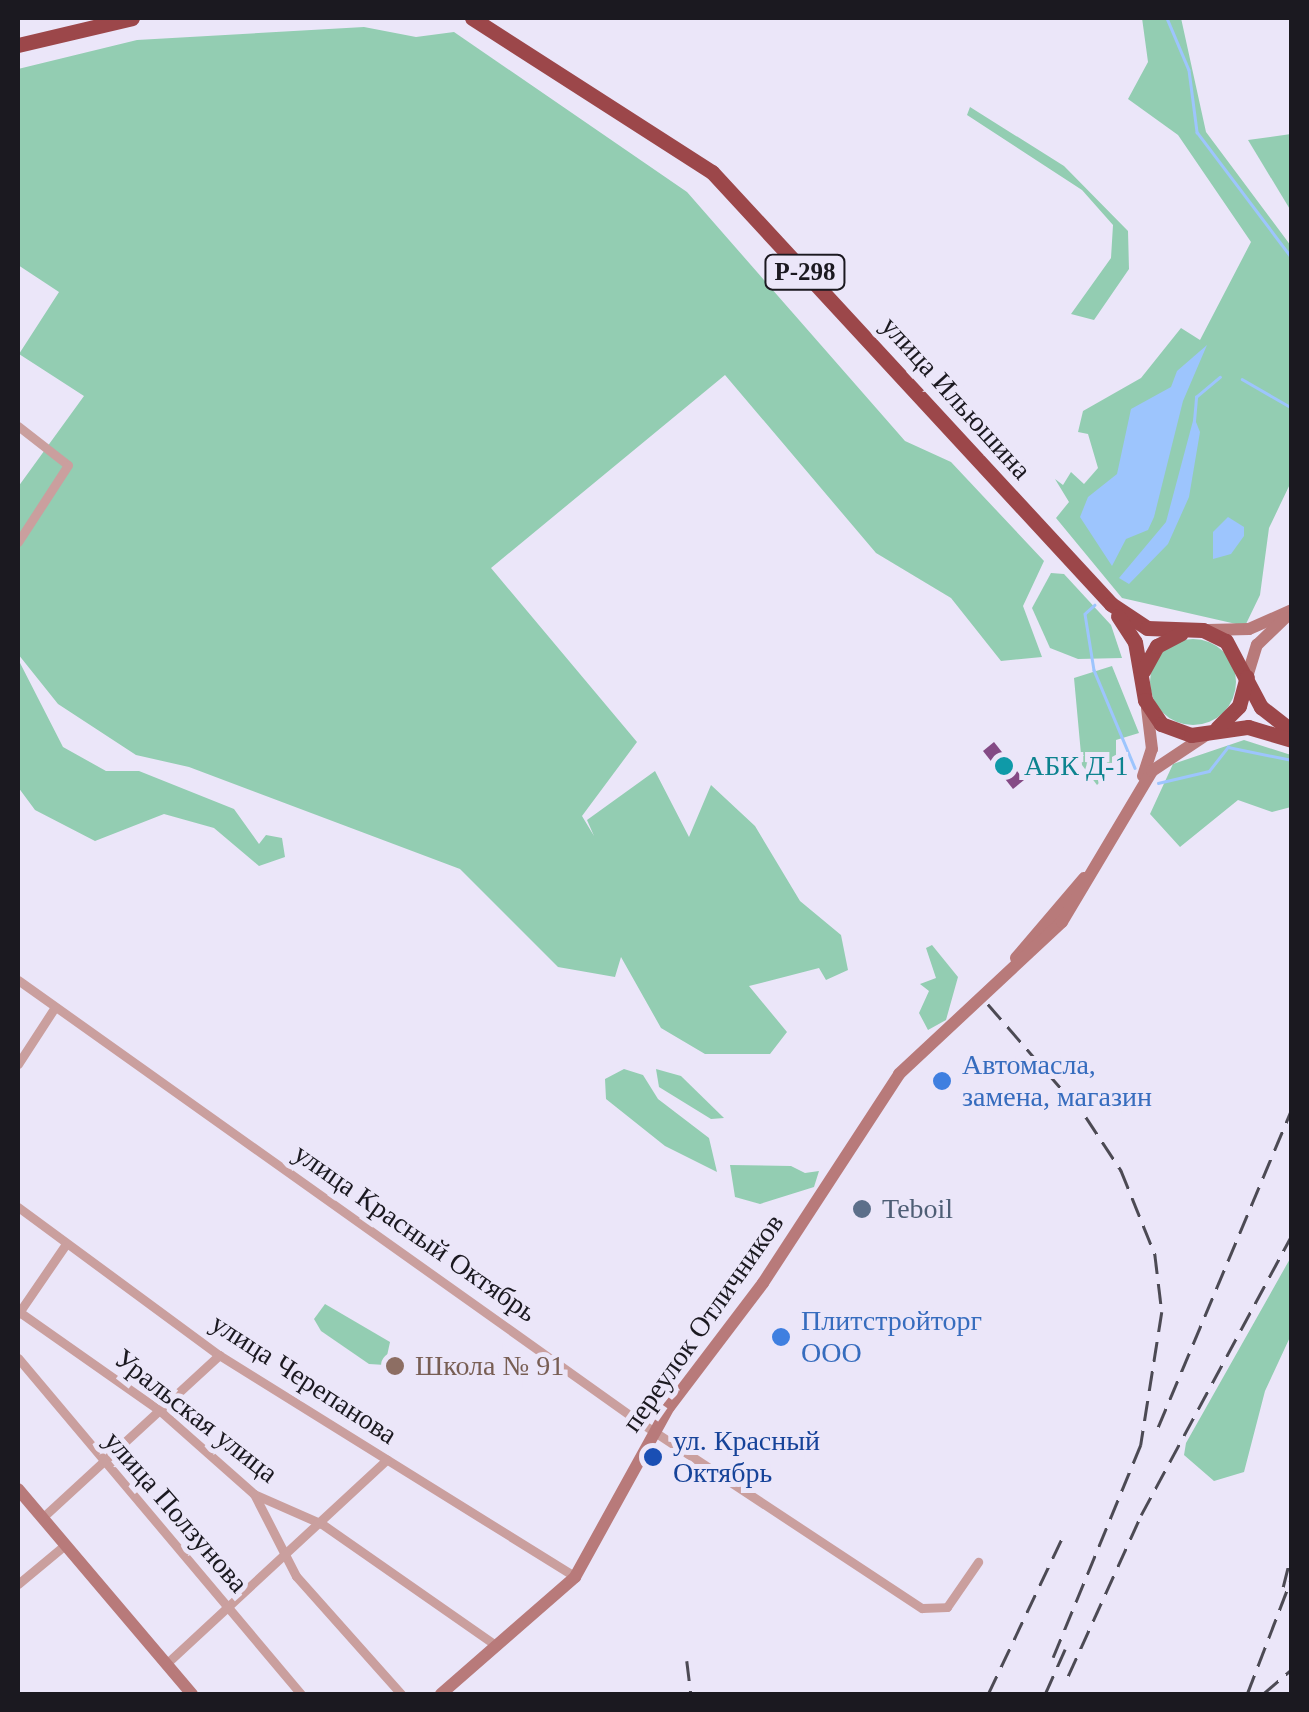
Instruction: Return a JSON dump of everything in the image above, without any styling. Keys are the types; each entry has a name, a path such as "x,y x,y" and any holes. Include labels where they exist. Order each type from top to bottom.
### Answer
{"highway":[{"path":"18,45 132,18"},
{"name":"улица Ильюшина","path":"472,18 712,172 1112,604"},
{"name":"Р-298","path":"1112,604 1147,628 1196,630"},
{"name":"Р-298","path":"1112,604 1136,642 1145,700"},
{"path":"1142,674 1157,646 1196,630 1232,646 1262,707 1292,732"},
{"path":"1211,732 1239,706 1247,677"},
{"path":"1145,700 1170,730 1258,728 1292,740"}],"main road":[{"path":"1196,630 1250,629 1292,611"},
{"path":"1247,677 1261,640 1292,611"},
{"path":"1137,792 1152,749 1145,700"},
{"path":"1137,792 1163,760 1211,732"},
{"name":"переулок Отличников","path":"441,1694 500,1648 574,1576 656,1430 906,1065 1005,974 1092,869 1137,792"},
{"path":"18,1489 192,1694"}],"street":[{"path":"18,426 68,465 18,542"},
{"name":"улица Красный Октябрь","path":"18,980 656,1430 922,1608 947,1607 978,1562"},
{"path":"18,1064 55,1007"},
{"name":"улица Черепанова","path":"18,1206 220,1355 574,1576"},
{"path":"18,1312 66,1244"},
{"name":"Уральская улица","path":"18,1312 159,1410 254,1494 322,1524 500,1648"},
{"path":"42,1518 220,1355"},
{"name":"улица Ползунова","path":"18,1358 301,1694"},
{"path":"166,1664 322,1524 387,1458"},
{"path":"254,1494 284,1556 401,1694"},
{"path":"18,1584 64,1546"}],"green space":[{"path":"1142,18 1181,18 1206,132 1291,246 1291,482 1269,528 1260,595 1245,626 1122,598 1056,518 1069,502 1055,479 1063,485 1071,472 1084,484 1098,468 1088,434 1078,432 1083,411 1141,378 1181,328 1200,340 1251,242 1178,135 1128,99 1148,62"},
{"path":"364,27 416,37 454,32 687,192 905,441 951,462 1044,561 1023,606 1042,657 1001,661 951,598 876,553 725,375 491,568 637,742 582,816 594,836 587,820 655,771 689,837 711,785 755,826 800,901 841,935 848,970 826,980 819,968 749,986 787,1032 770,1054 705,1054 661,1028 621,957 615,977 558,967 460,869 189,767 136,755 58,704 18,654 18,487 84,396 19,354 59,292 18,265 18,69 137,40"},
{"path":"970,107 1064,166 1128,231 1129,269 1094,320 1071,314 1111,258 1113,225 1082,190 967,115"},
{"path":"1292,134 1291,211 1248,140"},
{"path":"1051,573 1064,574 1111,625 1122,658 1078,659 1050,648 1032,608"},
{"path":"1193,639 1217,646 1229,658 1236,682 1229,706 1217,718 1193,725 1169,718 1157,706 1150,682 1157,658 1169,646"},
{"path":"18,659 63,747 106,771 139,771 234,809 259,844 266,835 282,838 285,857 259,866 214,828 164,814 95,841 35,810 18,787"},
{"path":"1112,666 1139,733 1116,740 1116,766 1097,785 1082,765 1074,678"},
{"path":"1244,740 1291,755 1291,807 1272,812 1238,800 1180,847 1150,814 1173,764"},
{"path":"932,945 958,977 946,1020 928,1030 919,1013 929,991 920,984 936,978 926,948"},
{"path":"624,1069 643,1075 658,1099 709,1138 717,1172 665,1146 606,1099 605,1079"},
{"path":"656,1069 681,1076 724,1118 711,1119 659,1087"},
{"path":"730,1165 791,1166 805,1173 819,1171 814,1187 760,1204 735,1197"},
{"path":"1291,1257 1291,1335 1265,1391 1244,1472 1214,1481 1184,1455 1186,1443"},
{"path":"325,1304 390,1342 385,1365 369,1364 321,1331 314,1319"}],"water":[{"path":"1207,345 1183,401 1154,517 1148,530 1126,539 1112,566 1080,517 1088,497 1117,474 1131,409 1171,387 1177,371"},
{"path":"1194,417 1200,432 1189,497 1168,544 1129,584 1119,578 1166,522"},
{"path":"1228,517 1244,527 1244,536 1231,554 1213,559 1213,532"}],"building":[{"name":"АБК Д-1","path":"994,742 1024,780 1013,789 983,751"}],"waterway":[{"path":"1167,18 1189,70 1197,132 1292,258"},
{"path":"1194,421 1196,397 1220,377"},
{"path":"1242,379 1292,408"},
{"path":"1095,605 1085,614 1094,670 1135,768"},
{"path":"1158,783 1209,771 1228,747 1292,760"}],"railway":[{"path":"988,1004 1086,1117 1121,1170 1155,1254 1162,1312 1141,1445 1053,1658"},
{"path":"1158,1427 1292,1108"},
{"path":"1068,1676 1141,1515 1292,1234"},
{"path":"988,1694 1064,1534"},
{"path":"1283,1587 1292,1552"},
{"path":"1247,1694 1292,1577"},
{"path":"1045,1694 1065,1649"},
{"path":"687,1661 691,1694"},
{"path":"1263,1694 1292,1669"}],"place":[{"name":"АБК Д-1","path":"1004,766"},
{"name":"Автомасла, замена, магазин","path":"942,1081"},
{"name":"Teboil","path":"862,1209"},
{"name":"Плитстройторг ООО","path":"781,1337"},
{"name":"Школа № 91","path":"395,1366"},
{"name":"ул. Красный Октябрь","path":"653,1457"}]}
